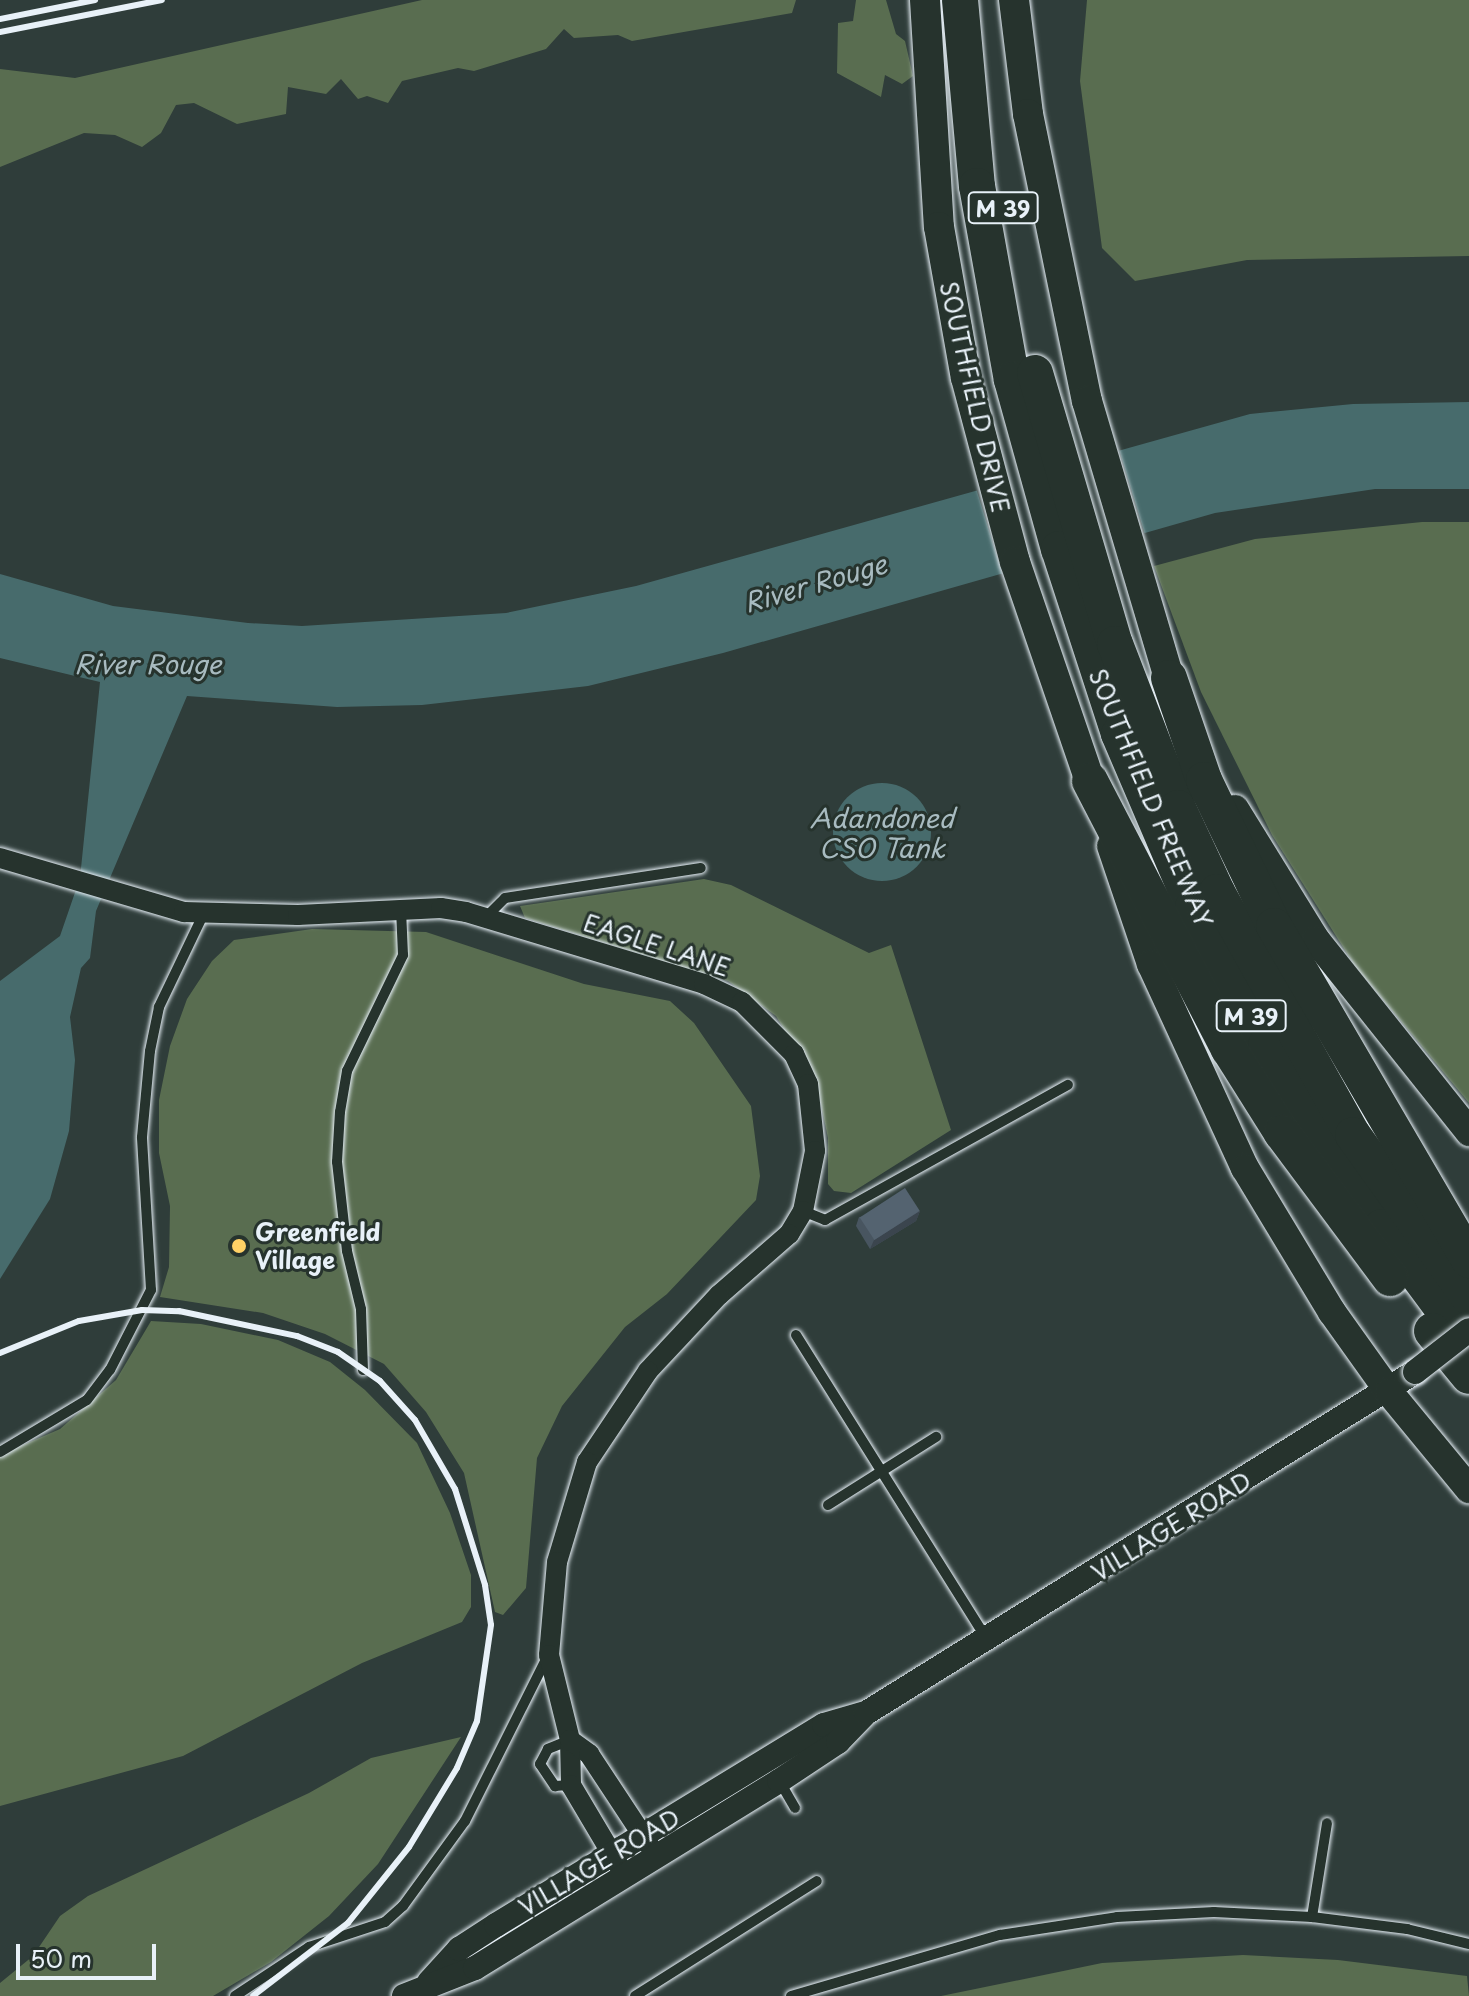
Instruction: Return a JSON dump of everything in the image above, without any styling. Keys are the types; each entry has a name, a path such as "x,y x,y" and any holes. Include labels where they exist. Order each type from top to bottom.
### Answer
{"highway":[{"name":"SOUTHFIELD FREEWAY","path":"960,0 977,186 1034,417 1103,650 1193,907 1266,1045 1382,1227 1469,1344"},
{"name":"SOUTHFIELD FREEWAY","path":"982,0 1003,208 1034,417"},
{"name":"SOUTHFIELD FREEWAY","path":"1103,650 1257,972 1353,1135 1469,1297"},
{"path":"1169,678 1204,780 1274,926 1469,1260"},
{"path":"1090,781 1193,982 1259,1097 1345,1221 1469,1376"}],"main road":[{"name":"SOUTHFIELD DRIVE","path":"925,0 939,227 980,434 1047,662 1090,781"},
{"path":"1014,0 1028,114 1087,401 1169,678 1283,890 1350,987 1469,1132"},
{"path":"1090,781 1151,964 1197,1071 1273,1217 1389,1392 1469,1489"}],"street":[{"name":"EAGLE LANE","path":"0,858 23,867 194,912 298,915 441,908 485,918 704,984 742,1002 768,1022 794,1054 808,1084 815,1151 803,1211 789,1234 719,1295 648,1371 587,1462 557,1562 549,1655 570,1740 571,1785 625,1876"},
{"name":"VILLAGE ROAD","path":"404,1996 427,1983 475,1968 657,1856 772,1771 824,1725 866,1713 987,1640 1389,1392 1469,1330"},
{"path":"570,1740 589,1754 657,1856"},
{"name":"VILLAGE ROAD","path":"427,1983 459,1949 612,1854 643,1835 772,1771"}],"lane":[{"path":"485,918 505,898 701,868"},
{"path":"363,1370 361,1309 347,1251 337,1162 340,1112 347,1071 403,955 401,909"},
{"path":"0,1452 87,1400 110,1370 151,1290 142,1137 150,1051 159,1007 194,912"},
{"path":"803,1211 825,1220 1068,1085"},
{"path":"796,1335 987,1640"},
{"path":"828,1505 936,1437"},
{"path":"235,1996 309,1947 385,1922 403,1906 465,1821 549,1655"},
{"name":"EAGLE LANE","path":"570,1740 548,1749 540,1764 555,1786 571,1785"},
{"path":"772,1771 795,1808"},
{"path":"1312,1917 1327,1823"},
{"path":"635,1996 817,1881"},
{"path":"791,1996 1000,1935 1102,1919 1214,1912 1312,1917 1407,1929 1469,1944"}],"green space":[{"path":"422,0 796,0 792,13 632,41 618,35 574,38 564,29 546,49 474,71 458,68 402,81 388,103 367,96 358,99 341,79 326,94 288,87 286,114 237,124 194,103 176,105 161,133 142,147 115,135 84,133 0,167 0,69 75,78"},
{"path":"856,0 886,0 896,34 905,41 913,76 902,84 885,75 881,97 837,73 838,23 853,21"},
{"path":"1087,0 1469,0 1469,256 1247,260 1135,281 1102,248 1080,81"},
{"path":"1422,522 1469,522 1469,1103 1355,966 1272,835 1201,692 1154,566 1255,539"},
{"path":"704,879 731,885 869,953 891,945 951,1130 851,1193 834,1191 828,1184 828,1138 816,1081 776,1016 728,981 525,918 520,906"},
{"path":"312,929 426,932 584,984 670,1001 694,1023 751,1106 760,1176 756,1200 667,1294 625,1327 562,1406 537,1458 526,1588 503,1615 495,1612 464,1473 426,1412 384,1364 325,1334 263,1313 160,1297 169,1267 170,1206 159,1153 159,1100 170,1046 187,999 212,961 234,940"},
{"path":"151,1321 201,1324 278,1340 330,1362 365,1390 417,1443 450,1513 471,1575 471,1607 462,1622 362,1663 183,1756 0,1806 0,1455 60,1429 116,1380"},
{"path":"461,1737 378,1864 329,1916 271,1962 213,1996 0,1996 0,1983 33,1956 60,1916 88,1896 309,1793 371,1758"},
{"path":"1243,1955 1338,1960 1467,1976 1469,1996 941,1996 1102,1963"}],"water":[{"name":"River Rouge","path":"1469,402 1469,489 1375,489 1215,513 723,653 588,686 422,705 337,707 187,696 96,911 90,958 81,968 70,1017 75,1060 69,1131 50,1199 0,1279 0,981 60,936 80,878 100,682 0,658 0,574 113,606 248,623 302,626 506,613 636,586 1250,414 1353,404"},
{"name":"Adandoned CSO Tank","path":"882,783 901,787 916,798 927,813 931,832 927,851 916,866 901,877 882,881 863,877 848,866 837,851 833,832 837,813 848,798 863,787"}],"pier":[{"path":"1117,443 1145,535 1004,578 975,486"}],"building":[{"path":"905,1188 920,1211 874,1240 860,1217"}],"railway":[{"path":"0,19 95,0"},
{"path":"0,32 162,0"},
{"path":"0,1353 79,1321 142,1310 179,1311 297,1336 338,1352 380,1381 415,1420 455,1489 485,1585 491,1625 477,1721 457,1768 409,1847 348,1923 253,1996"}],"place":[{"name":"Greenfield Village","path":"239,1246"}]}
